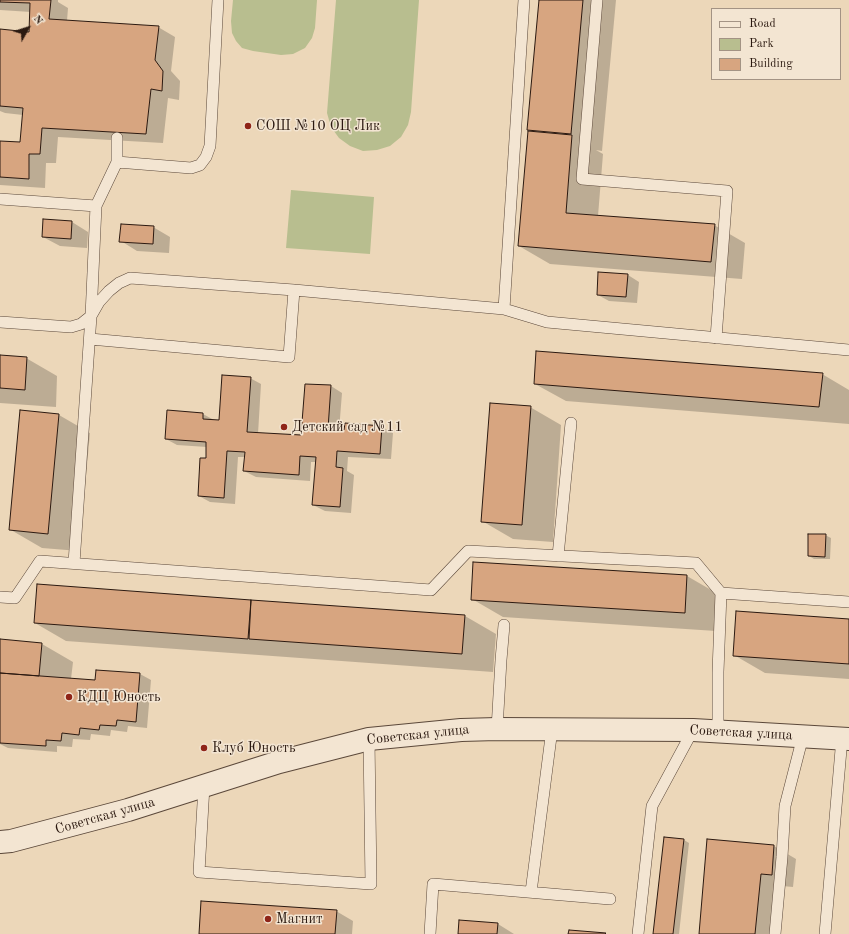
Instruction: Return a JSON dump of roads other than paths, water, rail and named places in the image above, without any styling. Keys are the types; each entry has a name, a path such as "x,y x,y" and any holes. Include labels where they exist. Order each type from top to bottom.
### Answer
{"street":[{"name":"Советская улица","path":"0,842 11,841 128,810 279,762 369,739 461,730 497,729 693,730 845,738"}],"lane":[{"path":"116,162 192,168 200,165 206,158 210,146 218,0"},
{"path":"504,309 524,0"},
{"path":"597,0 582,179 727,191 716,338"},
{"path":"74,563 90,339 96,206 116,162 117,138"},
{"path":"0,199 96,206"},
{"path":"0,322 71,326 81,324 91,316 99,302 109,291 119,283 130,278 294,290 504,309 547,322 849,350"},
{"path":"90,339 289,357 294,290"},
{"path":"558,556 571,423"},
{"path":"0,597 15,598 40,561 431,590 468,551 696,563 721,593 718,672 718,731"},
{"path":"721,593 849,602"},
{"path":"497,729 504,625"},
{"path":"531,892 552,729"},
{"path":"638,934 652,806 693,730"},
{"path":"775,934 785,806 803,736"},
{"path":"825,934 845,738"},
{"path":"204,786 199,872 371,884 369,739"},
{"path":"430,934 433,884 610,899"}],"place":[{"name":"СОШ №10 ОЦ Лик","path":"248,126"},
{"name":"Детский сад №11","path":"284,427"},
{"name":"КДЦ Юность","path":"69,697"},
{"name":"Клуб Юность","path":"204,748"},
{"name":"Магнит","path":"268,919"}]}
